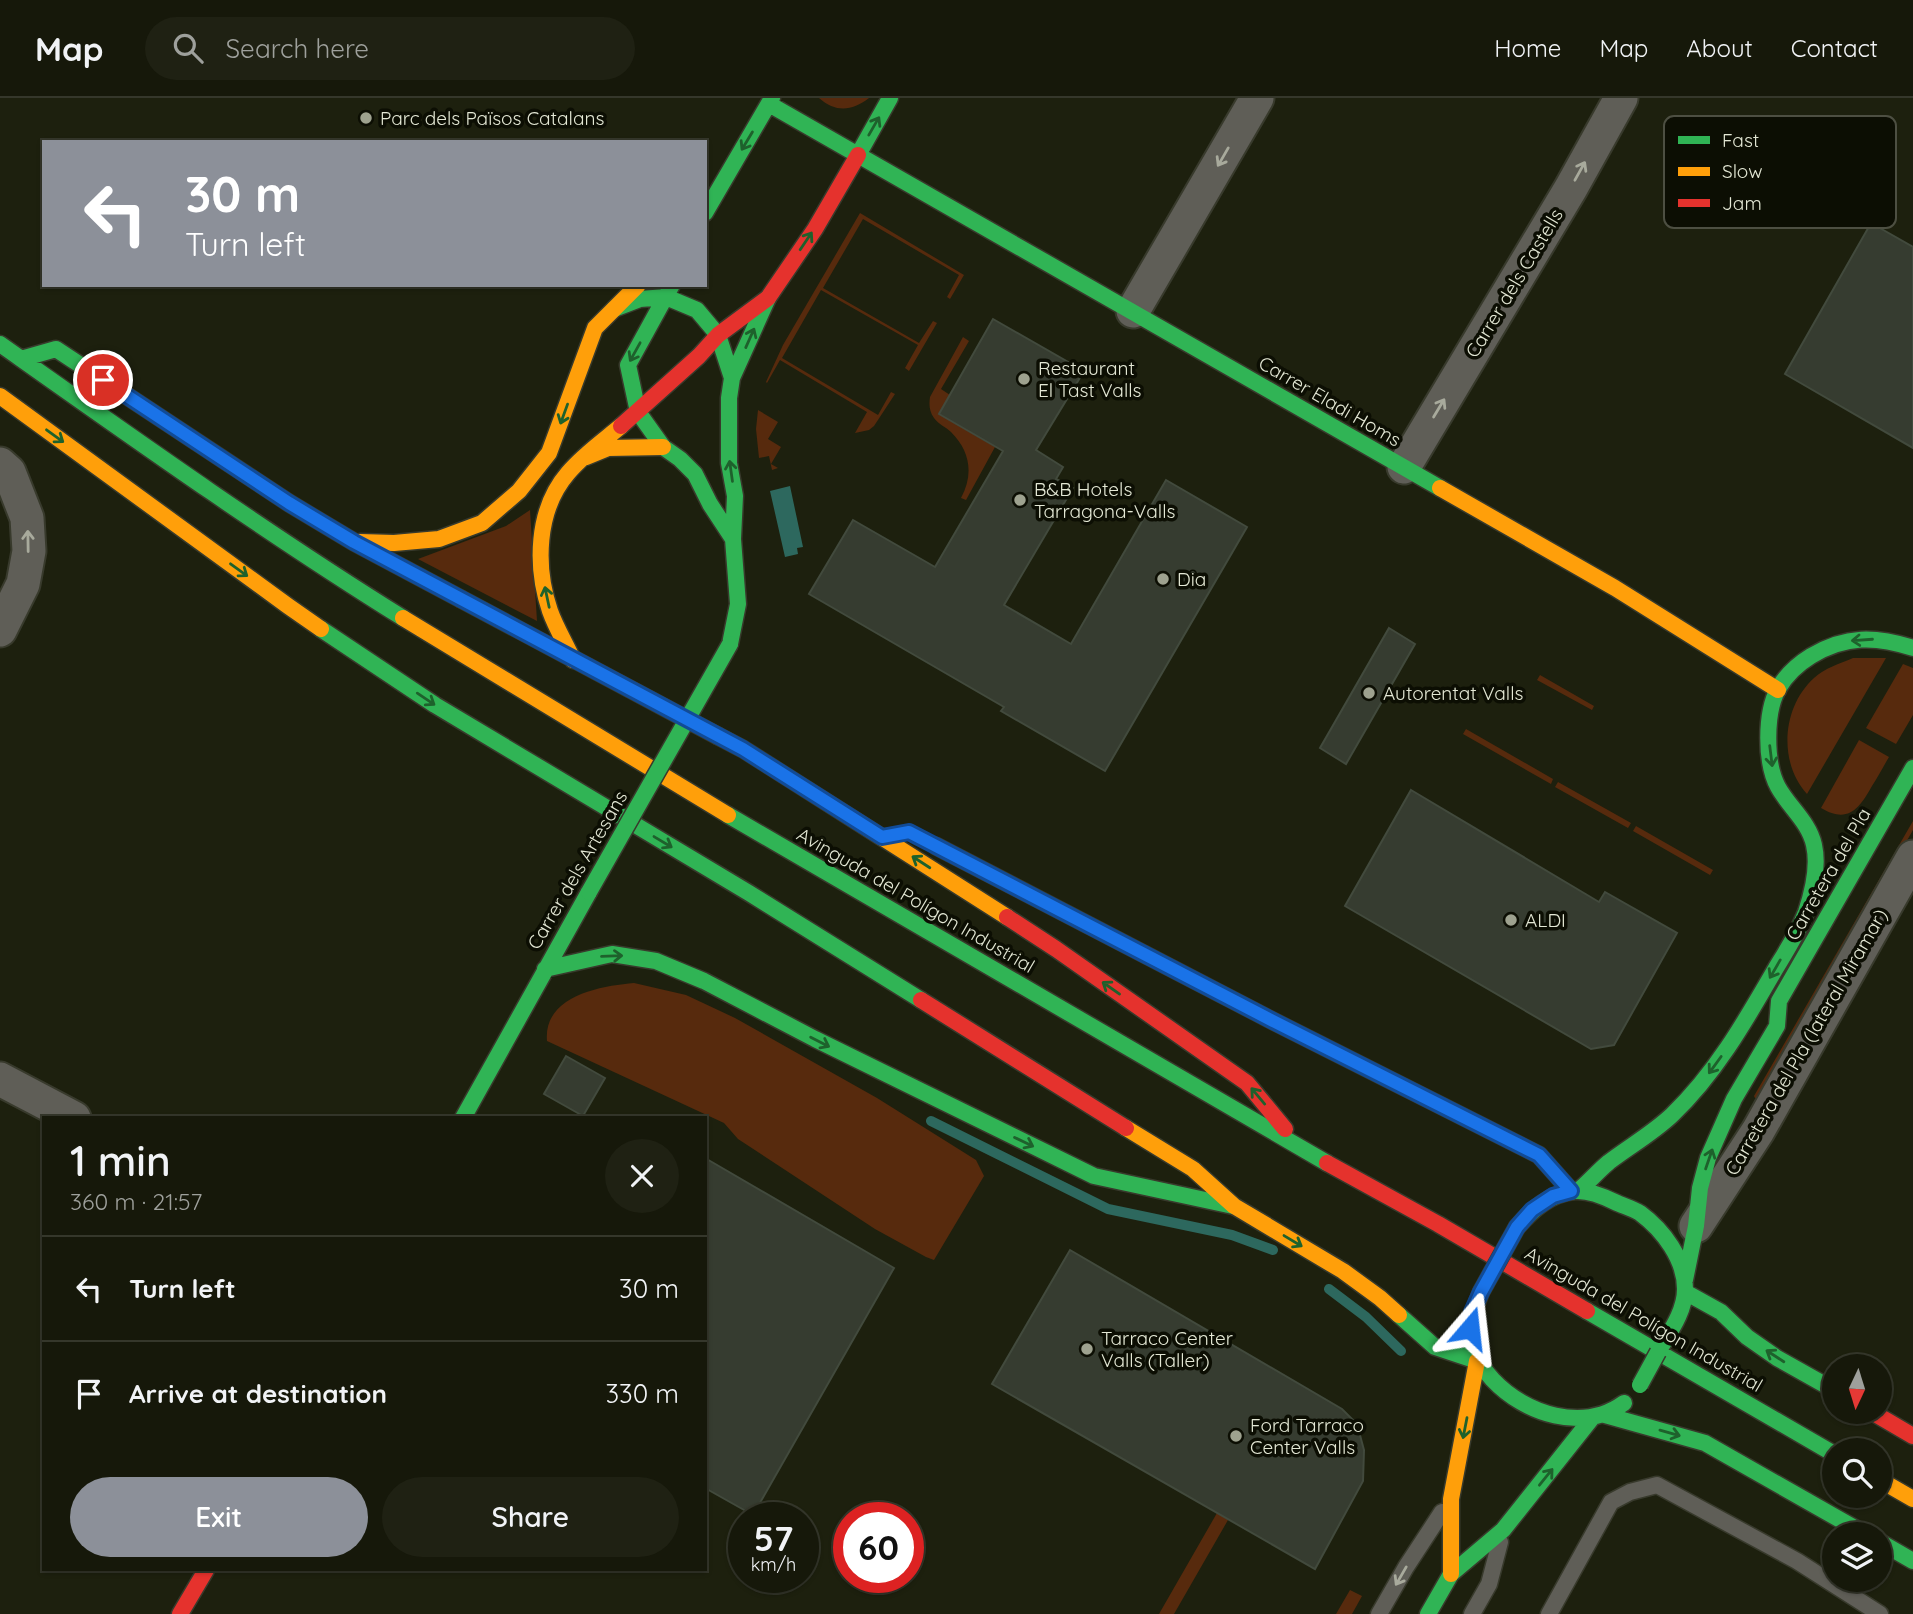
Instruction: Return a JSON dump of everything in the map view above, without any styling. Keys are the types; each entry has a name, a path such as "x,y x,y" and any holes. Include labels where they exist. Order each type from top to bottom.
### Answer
{"main road":[{"path":"732,378 768,298 815,229 890,98"},
{"path":"707,210 771,101"},
{"name":"Carrer Eladi Homs","path":"771,101 858,155 1615,588 1778,690"},
{"path":"354,542 439,540 482,523 519,491 549,453 595,328 636,287"},
{"path":"614,309 669,291 697,310 718,335 732,378"},
{"path":"669,291 628,365 638,412 663,447 695,474 710,504 733,539"},
{"path":"573,660 550,611 541,569 542,530 550,502 566,475 581,459 638,412 718,335 768,298"},
{"name":"Avinguda del Polígon Industrial","path":"0,344 179,471 360,591 737,821 1822,1447"},
{"path":"21,359 56,349 289,503 354,542 743,749 1056,949 1247,1083 1302,1149"},
{"name":"Carrer dels Artesans","path":"464,1116 730,644 738,604 733,539 735,496 729,463 729,398 732,378"},
{"path":"0,396 288,606 435,705 749,893 1193,1169 1234,1206 1343,1271 1380,1298 1435,1347 1477,1361"},
{"path":"581,459 608,448 663,447"},
{"path":"1574,1191 1659,1127 1680,1107 1717,1062 1753,1009 1801,924 1813,890 1815,846 1810,832 1785,798 1774,777 1769,757 1769,727 1778,690 1791,671 1807,659 1847,641 1872,639 1899,643 1913,649"},
{"name":"Carretera del Pla","path":"1685,1286 1700,1188 1708,1158 1734,1099 1777,1026 1779,1000 1913,768"},
{"path":"882,837 915,835 1539,1155 1574,1191"},
{"path":"545,969 612,954 656,961 704,981 815,1039 1094,1176 1234,1206"},
{"path":"1753,1009 1779,1000"},
{"path":"1428,1614 1451,1574 1503,1530 1598,1416 1619,1408 1640,1385 1682,1307 1685,1286 1678,1260 1668,1242 1654,1226 1639,1213 1602,1194 1574,1191 1553,1196 1532,1210 1517,1227 1472,1312 1470,1328 1473,1352 1498,1387 1525,1406 1546,1413 1598,1416 1705,1443 1844,1522"},
{"path":"1685,1286 1721,1312 1746,1336 1777,1358 1822,1383"},
{"path":"1451,1574 1451,1499 1477,1361"},
{"path":"1892,1424 1913,1436"},
{"path":"1892,1487 1913,1499"},
{"path":"1892,1549 1913,1561"},
{"path":"180,1614 205,1571"}],"street":[{"path":"1133,312 1257,98"},
{"name":"Carrer dels Castells","path":"1404,467 1571,188 1621,98"},
{"path":"0,464 9,472 27,518 29,551 23,584 0,630"},
{"name":"Carretera del Pla (lateral Miramar)","path":"1696,1226 1758,1130 1913,857"},
{"path":"0,1079 70,1116"}],"lane":[{"path":"1549,1614 1611,1503 1630,1492 1657,1485 1797,1561 1880,1614"},
{"path":"1379,1614 1451,1499"},
{"path":"1472,1614 1489,1584 1503,1530"}],"shaded area":[{"path":"819,98 869,98 850,108 838,108"},
{"path":"860,213 964,275 950,299 947,297 959,275 863,219 823,288 919,343 933,321 937,323 909,371 905,368 918,345 821,290 782,358 878,415 891,392 895,394 874,426 855,433 867,412 780,360 766,382 783,345"},
{"path":"963,337 969,341 941,389 950,395 939,414 995,447 966,500 961,498 969,472 966,455 951,432 934,418 930,405 930,397"},
{"path":"758,410 778,422 768,439 781,447 771,464 778,468 772,470 769,456 759,458 756,429"},
{"path":"530,510 537,621 418,559 506,526"},
{"path":"1853,658 1886,658 1807,794 1791,766 1788,751 1790,719 1795,704 1814,678"},
{"path":"1903,664 1913,668 1913,715 1896,744 1866,728"},
{"path":"1540,675 1594,706 1592,710 1537,680"},
{"path":"1466,729 1553,779 1551,784 1463,734"},
{"path":"1859,740 1889,757 1867,794 1852,812 1839,815 1830,813 1821,808"},
{"path":"1558,782 1631,823 1628,828 1555,787"},
{"path":"1913,821 1913,830 1759,1098 1755,1098 1754,1096"},
{"path":"1636,826 1713,870 1710,875 1633,831"},
{"path":"634,983 686,995 735,1018 877,1098 976,1160 984,1176 934,1260 875,1229 738,1139 724,1123 547,1041 548,1026 554,1013 576,996 606,987"},
{"path":"1217,1513 1228,1520 1174,1614 1159,1614"},
{"path":"1350,1590 1362,1596 1352,1614 1336,1614"}],"water":[{"path":"790,486 803,547 797,548 798,554 785,557 770,491"}],"building":[{"path":"1868,228 1880,228 1913,247 1913,448 1785,374"},
{"path":"993,319 1084,371 1036,450 1063,467 1056,479 1073,488 1004,605 1071,644 1166,480 1247,527 1105,771 1001,711 1004,707 809,594 853,520 935,567 1003,451 939,414"},
{"name":"Autorentat Valls","path":"1389,628 1415,644 1346,764 1320,748"},
{"name":"ALDI","path":"1411,790 1599,902 1605,892 1677,933 1614,1045 1591,1049 1345,906"},
{"path":"566,1056 605,1078 583,1116 544,1094"},
{"path":"707,1159 894,1268 760,1502 730,1502 707,1489"},
{"name":"Ford Tarraco Center Valls","path":"1070,1250 1342,1409 1357,1424 1364,1450 1363,1481 1315,1569 992,1384"}],"waterway":[{"path":"931,1121 1108,1209 1232,1235 1273,1250"},
{"path":"1329,1289 1366,1317 1401,1351"}],"traffic: fast":[{"path":"707,210 772,98"},
{"path":"858,155 890,98"},
{"path":"769,104 1440,488"},
{"path":"671,287 628,365 638,412 663,447 695,474 710,504 733,539"},
{"path":"614,309 640,299 666,297 697,310 718,335 732,378"},
{"path":"730,644 738,604 733,539 735,496 729,463 729,398 732,378 768,298"},
{"path":"0,344 250,518 403,618"},
{"path":"21,359 56,349 289,503 354,542 461,599"},
{"path":"321,629 435,705 749,893 921,1000"},
{"path":"1578,1191 1609,1162 1665,1122 1703,1082 1753,1007 1806,912 1814,879 1814,845 1808,829 1778,787 1769,752 1769,724 1778,689 1801,663 1836,644 1874,640 1913,648"},
{"path":"589,892 730,644"},
{"path":"1685,1280 1696,1226 1700,1188 1708,1158 1734,1099 1777,1026 1779,1001 1913,768"},
{"path":"728,815 1327,1163"},
{"path":"936,846 1539,1155 1571,1191"},
{"path":"464,1116 589,892"},
{"path":"545,969 612,954 656,961 704,981 815,1039 1094,1176 1233,1206"},
{"path":"1517,1227 1550,1199 1575,1191 1601,1196 1637,1211 1649,1220 1677,1256 1685,1289 1679,1314 1658,1352"},
{"path":"1481,1292 1517,1227"},
{"path":"1481,1292 1473,1313 1470,1342 1476,1358 1506,1392 1538,1410 1573,1418 1591,1417 1624,1403"},
{"path":"1685,1292 1721,1312 1747,1337 1777,1358 1822,1383"},
{"path":"1587,1311 1822,1447"},
{"path":"1399,1315 1435,1347 1477,1361"},
{"path":"1640,1385 1658,1352"},
{"path":"1605,1415 1705,1443 1844,1522"},
{"path":"1428,1614 1451,1574 1503,1530 1592,1418"},
{"path":"1892,1549 1913,1561"}],"traffic: slow":[{"path":"360,542 394,543 439,539 482,523 519,491 549,453 595,328 636,287"},
{"path":"0,396 321,629"},
{"path":"573,660 552,617 545,594 541,558 544,521 557,488 568,473 621,426"},
{"path":"586,457 608,448 663,447"},
{"path":"1440,488 1615,588 1778,690"},
{"path":"403,618 728,815"},
{"path":"718,736 743,749 1007,917"},
{"path":"1126,1128 1193,1169 1234,1206 1343,1271 1399,1315"},
{"path":"1451,1574 1451,1499 1477,1361"},
{"path":"1892,1487 1913,1499"}],"traffic: jam":[{"path":"621,426 699,356 718,335 768,298 815,229 858,155"},
{"path":"461,599 718,736"},
{"path":"1007,917 1247,1083 1285,1129"},
{"path":"921,1000 1126,1128"},
{"path":"1327,1163 1587,1311"},
{"path":"1892,1424 1913,1436"},
{"path":"180,1614 205,1571"}],"place":[{"name":"Parc dels Països Catalans","path":"366,118"},
{"name":"Restaurant El Tast Valls","path":"1024,379"},
{"name":"B&B Hotels Tarragona-Valls","path":"1020,500"},
{"name":"Dia","path":"1163,579"},
{"name":"Autorentat Valls","path":"1369,693"},
{"name":"ALDI","path":"1511,920"},
{"name":"Tarraco Center Valls (Taller)","path":"1087,1349"},
{"name":"Ford Tarraco Center Valls","path":"1236,1436"}],"route":[{"path":"103,380 289,503 354,542 743,749 882,837 909,832 1539,1155 1571,1191 1553,1196 1532,1210 1517,1227 1481,1292 1472,1312 1470,1328"}]}
